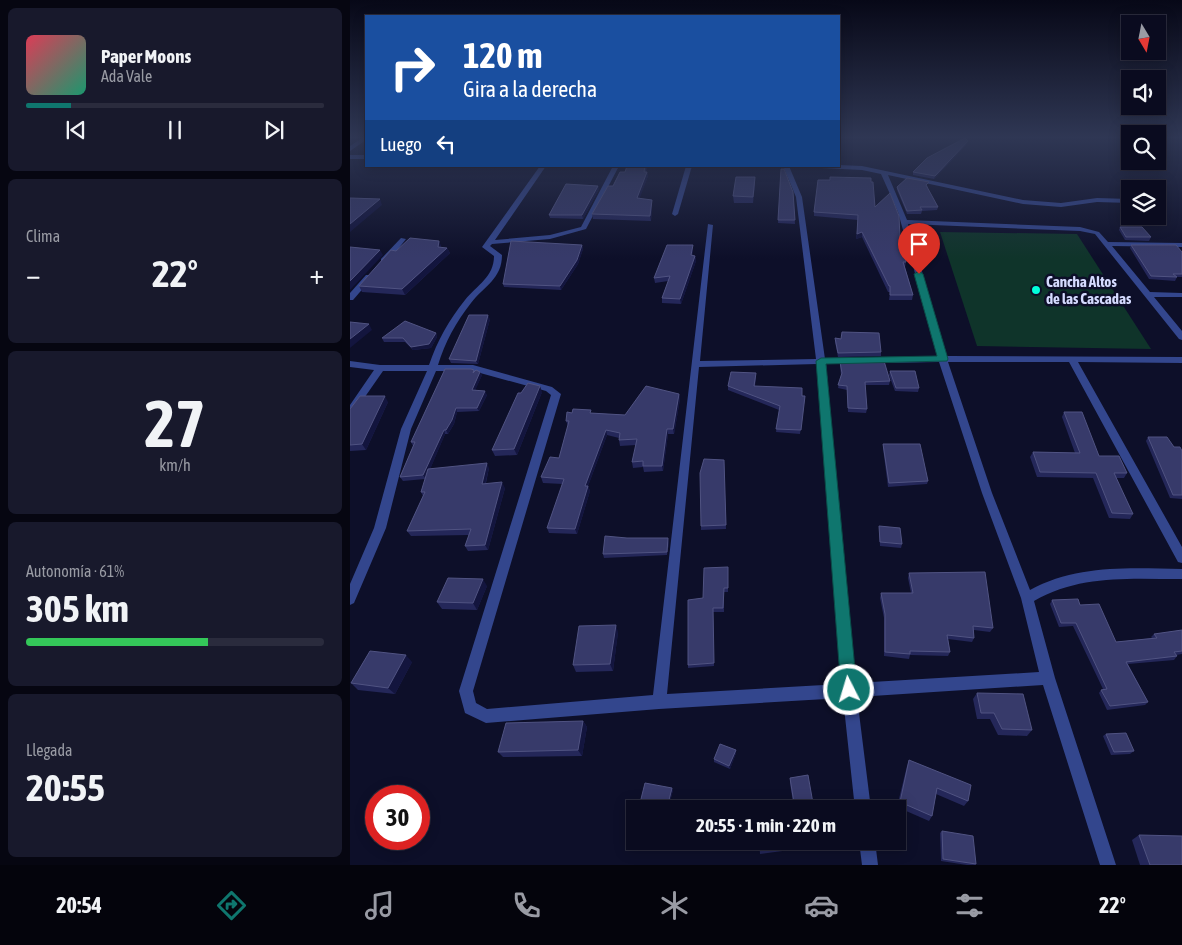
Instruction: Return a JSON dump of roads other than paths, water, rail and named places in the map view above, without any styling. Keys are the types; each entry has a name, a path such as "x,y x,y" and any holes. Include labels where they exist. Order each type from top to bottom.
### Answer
{"street":[{"path":"350,599 380,528 406,429 446,333 468,300 491,277 498,266 498,255 486,248 534,178"},
{"path":"490,242 539,239 564,235 584,228 610,178"},
{"path":"675,214 685,178"},
{"path":"791,178 799,198 821,361 849,690 862,800"},
{"path":"886,178 904,222 943,359 986,493 1027,598 1048,678 1108,865"},
{"path":"906,178 1023,202 1061,205 1097,200 1121,201"},
{"path":"904,222 1080,229 1097,233 1182,337"},
{"path":"659,702 710,225"},
{"path":"350,298 403,239"},
{"path":"1107,244 1182,245"},
{"path":"1147,294 1182,295"},
{"path":"696,364 943,359 1182,360"},
{"path":"1072,360 1182,558"},
{"path":"350,364 380,368 473,368 549,389 556,394 466,691 470,708 486,716 659,702 1048,678"},
{"path":"350,412 380,368"},
{"path":"1027,598 1039,590 1068,578 1100,575 1182,574"},
{"path":"868,850 870,865"}],"place":[{"name":"Cancha Altos de las Cascadas","path":"1036,290"}]}
